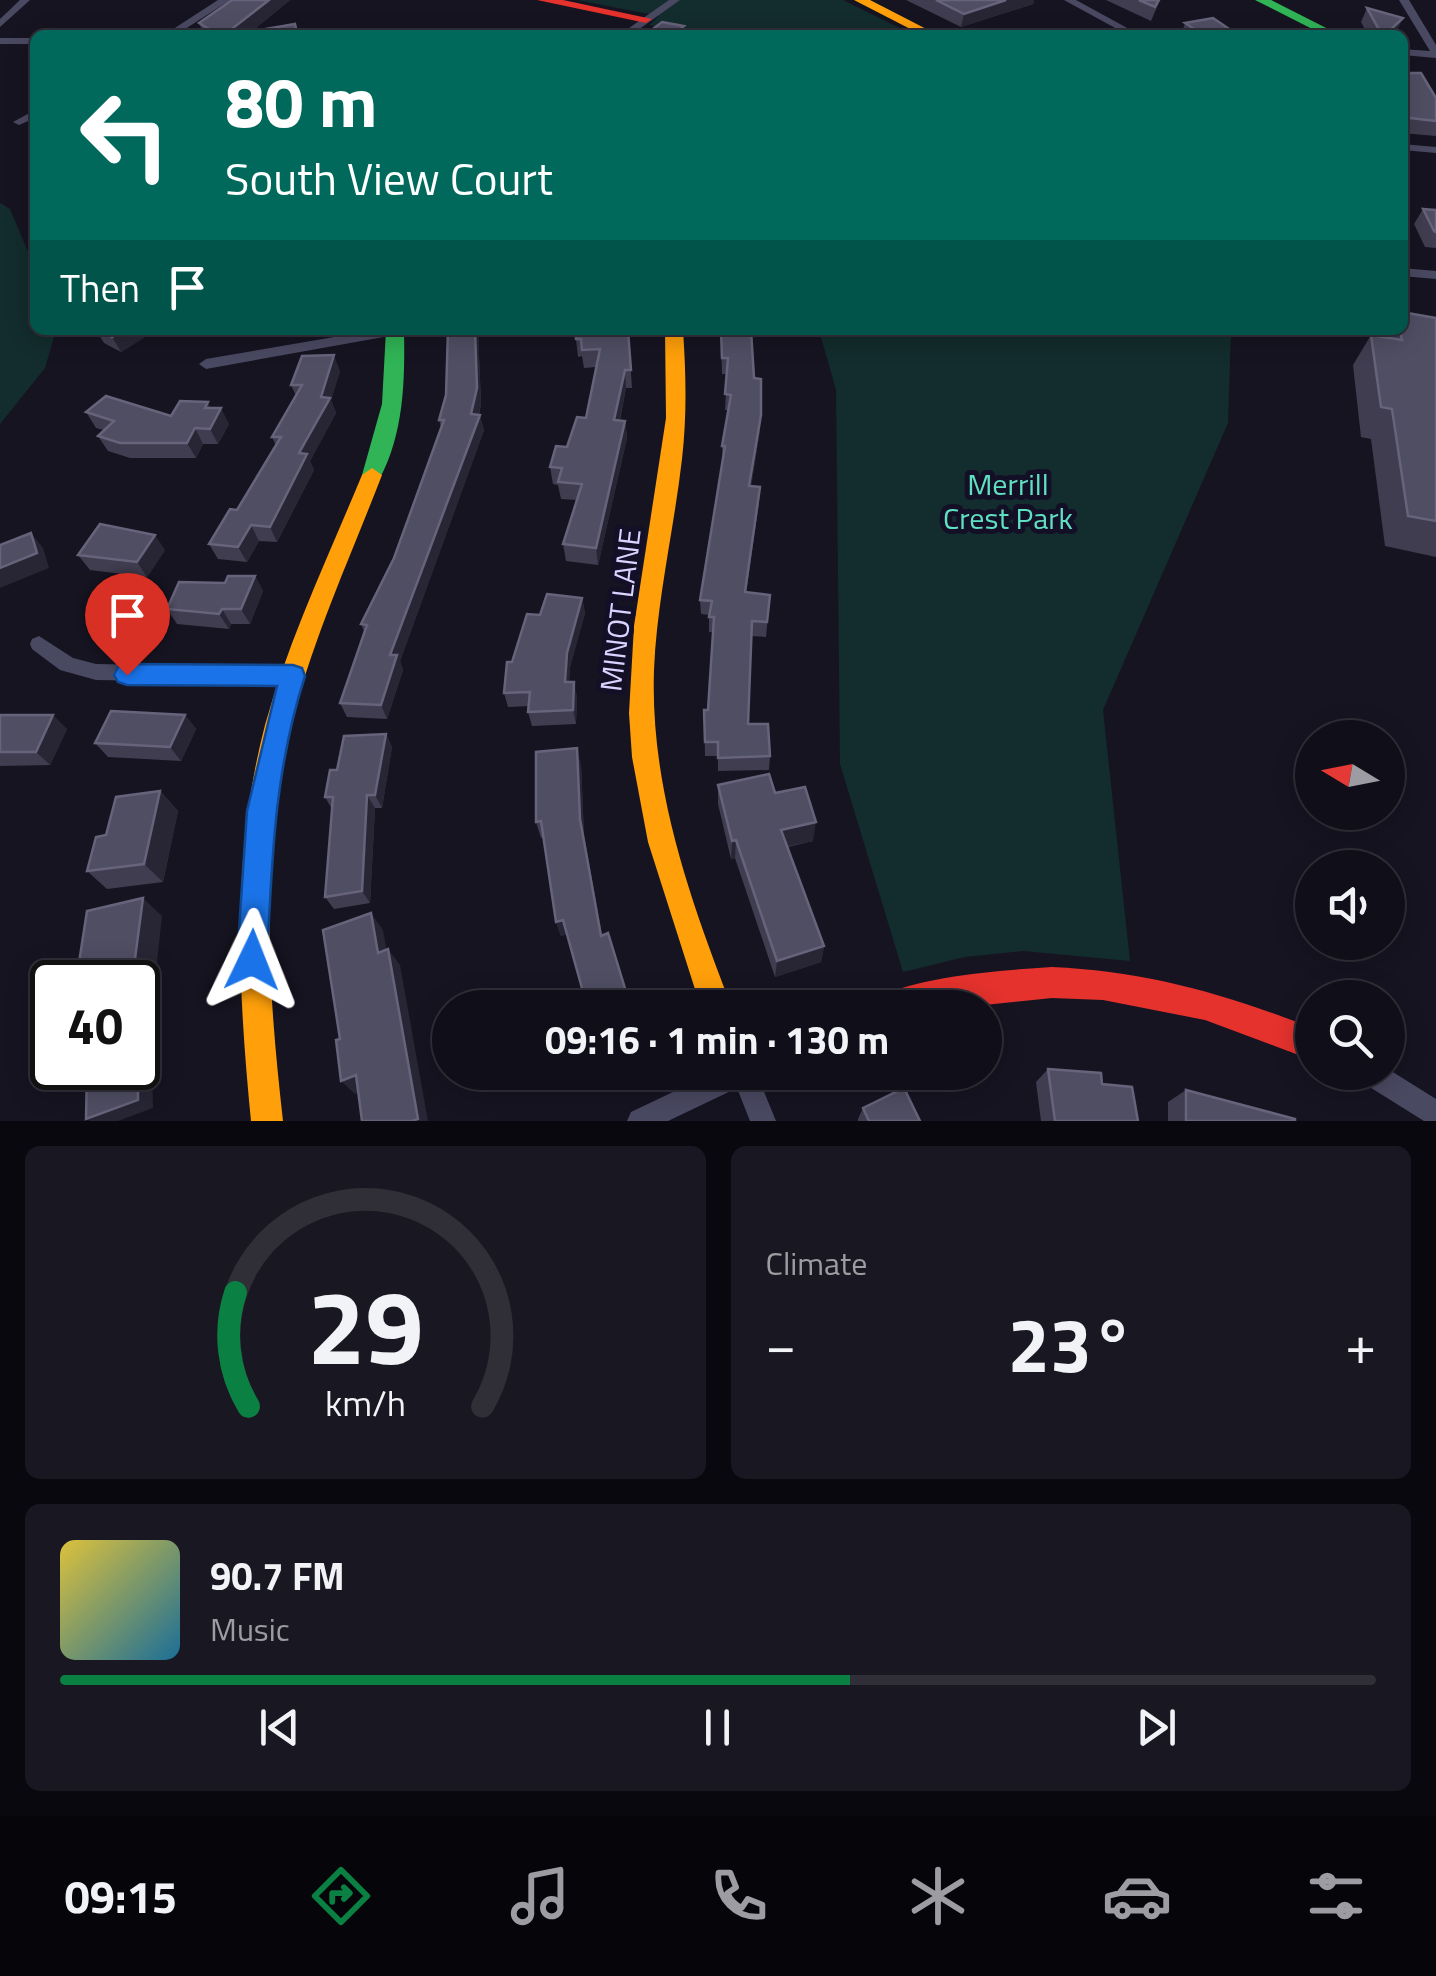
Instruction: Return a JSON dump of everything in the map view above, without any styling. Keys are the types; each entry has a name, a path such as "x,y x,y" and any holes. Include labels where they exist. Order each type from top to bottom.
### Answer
{"street":[{"path":"0,24 25,0"},
{"path":"177,30 226,0"},
{"path":"543,0 646,18"},
{"path":"630,30 675,0"},
{"path":"860,0 922,30"},
{"path":"1070,0 1126,30"},
{"path":"1261,0 1324,30"},
{"path":"1404,0 1436,54"},
{"path":"0,41 30,41"},
{"path":"1408,52 1436,54"},
{"path":"18,122 30,116"},
{"path":"1408,148 1436,150"},
{"path":"1408,273 1436,275"},
{"path":"206,364 367,335"},
{"path":"267,1121 252,960 255,863 268,768 293,676 389,431 396,396 395,335"},
{"name":"MINOT LANE","path":"674,335 679,422 646,637 642,728 662,854 711,990"},
{"path":"40,644 67,664 96,672 293,676"},
{"path":"948,990 1032,980 1114,983 1156,989 1245,1014 1295,1036"},
{"path":"640,1121 707,1090"},
{"path":"750,1090 763,1121"},
{"path":"1398,1090 1436,1114"}],"green space":[{"path":"577,0 843,0 904,30 667,30 649,25 659,16"},
{"path":"0,203 10,209 30,256 30,335 55,335 45,368 0,424"},
{"name":"Merrill Crest Park","path":"820,335 1231,335 1228,423 1103,710 1130,961 1023,951 965,957 903,972 840,764 836,390"}],"building":[{"path":"232,0 269,0 230,30 211,30 199,23"},
{"path":"936,0 1006,0 964,14"},
{"path":"1139,0 1159,0 1155,7"},
{"path":"1367,8 1403,18 1390,30 1379,30"},
{"path":"1213,18 1231,30 1196,30 1185,23"},
{"path":"662,22 684,26 680,30 652,30"},
{"path":"295,24 296,30 260,30"},
{"path":"1408,73 1421,73 1436,98 1436,121 1410,118"},
{"path":"1423,209 1436,210 1436,232 1434,231"},
{"path":"1408,313 1436,318 1436,521 1408,516 1392,409 1381,407 1371,335 1402,340 1401,335 1408,335"},
{"path":"448,335 475,335 477,388 471,414 480,415 390,655 397,655 381,705 340,703 367,625 361,624 394,558 444,420 439,420 446,395"},
{"path":"576,335 628,335 631,370 625,370 614,420 625,421 596,548 563,544 582,484 558,482 562,468 550,467 556,446 567,447 577,417 586,418 600,349 582,350 581,339 576,339"},
{"path":"721,335 751,335 754,378 761,379 761,415 749,486 760,487 745,592 770,595 767,622 752,621 748,724 768,724 770,756 718,758 718,742 705,742 704,710 708,710 714,617 709,617 712,601 700,600 731,395 725,394 728,358 722,358"},
{"path":"334,355 321,397 330,398 299,453 307,454 270,527 251,525 238,547 209,544 230,509 237,510 281,437 272,437 302,385 291,385 302,356"},
{"path":"106,396 171,416 180,401 208,402 205,408 221,408 210,429 195,428 187,443 120,443 98,436 114,421 86,412"},
{"path":"100,524 155,535 137,562 78,555"},
{"path":"31,533 37,553 0,568 0,545"},
{"path":"228,576 255,576 241,609 222,609 219,614 167,609 179,582 225,583"},
{"path":"547,594 582,598 567,653 565,682 574,682 573,710 528,712 530,692 504,693 507,662 512,662 527,614 540,615"},
{"path":"111,711 185,715 170,747 95,743"},
{"path":"0,715 53,715 36,752 0,752"},
{"path":"386,734 375,795 367,795 362,891 325,897 333,797 325,797 330,770 337,770 344,736"},
{"path":"577,748 580,819 601,936 608,933 625,990 582,990 563,920 556,922 541,821 536,822 536,752"},
{"path":"769,774 775,793 805,787 816,822 781,830 824,946 777,961 736,840 732,841 718,785"},
{"path":"160,791 144,864 87,871 96,837 106,835 116,797"},
{"path":"143,898 135,960 79,960 87,911"},
{"path":"371,913 378,953 388,949 418,1119 412,1121 362,1121 356,1075 341,1081 336,1040 340,1039 323,930"},
{"path":"1048,1069 1101,1073 1102,1084 1132,1087 1138,1121 1055,1121"},
{"path":"87,1090 138,1090 138,1100 86,1119"},
{"path":"905,1090 920,1121 869,1121 863,1108"},
{"path":"1186,1090 1295,1119 1295,1121 1186,1121"}],"traffic: fast":[{"path":"1261,0 1324,30"},
{"path":"372,475 392,404 395,335"}],"traffic: slow":[{"path":"860,0 922,30"},
{"path":"674,335 676,418 646,626 642,713 645,757 662,842 710,990"},
{"path":"267,1121 254,923 267,775 298,662 372,475"}],"traffic: jam":[{"path":"543,0 646,19"},
{"path":"972,990 1052,982 1154,992 1205,1005 1295,1037"}],"route":[{"path":"127,675 293,676 280,713 260,811 252,960"}]}
